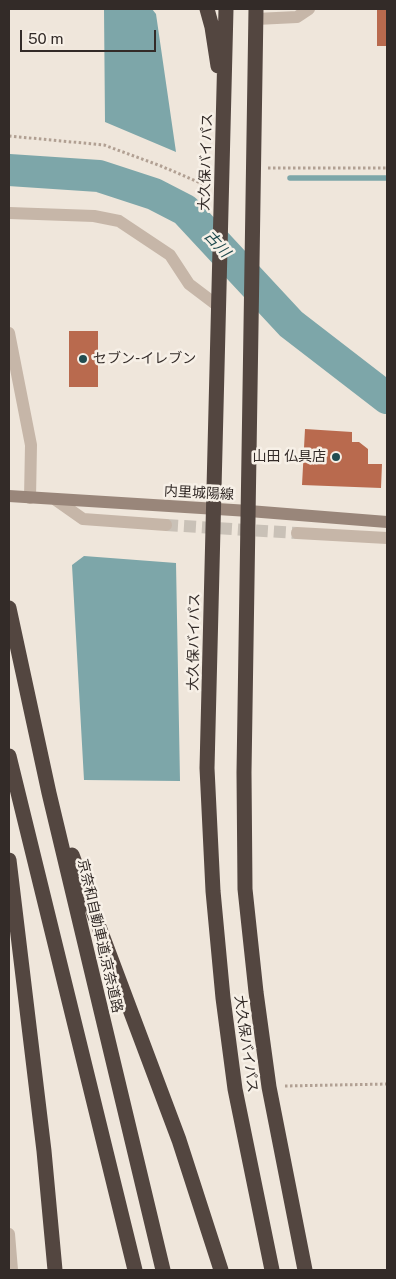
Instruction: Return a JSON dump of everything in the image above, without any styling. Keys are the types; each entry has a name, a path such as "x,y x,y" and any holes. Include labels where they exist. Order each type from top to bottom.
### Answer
{"highway":[{"path":"207,9 224,114"},
{"name":"大久保バイパス","path":"226,9 207,768 212,891 223,998 235,1089 272,1270"},
{"name":"大久保バイパス","path":"256,14 244,772 245,889 269,1087 305,1270"},
{"name":"京奈和自動車道;京奈道路","path":"9,608 49,793 163,1270"},
{"path":"9,756 134,1270"},
{"path":"49,793 178,1140 221,1270"},
{"path":"9,860 44,1150 55,1270"}],"main road":[{"name":"内里城陽線","path":"9,496 387,522"}],"street":[{"path":"256,14 297,17 309,9"},
{"path":"9,213 94,216 119,221 170,255 189,284 218,306"},
{"path":"9,332 31,445 30,498"},
{"path":"56,500 83,519 166,525"},
{"path":"297,533 387,538"},
{"path":"9,1234 12,1270"}],"path":[{"path":"9,136 104,145 161,166 222,193"},
{"path":"253,168 387,168"},
{"path":"269,1087 387,1084"}],"water":[{"path":"104,9 152,9 156,14 176,152 105,122"},
{"path":"84,556 176,563 180,781 84,780 72,565"}],"building":[{"path":"377,9 387,9 387,46 377,46"},
{"name":"セブン-イレブン","path":"69,331 98,331 98,387 69,387"},
{"name":"山田 仏具店","path":"305,429 352,432 352,442 359,442 368,449 368,464 382,464 381,488 302,485"}],"waterway":[{"name":"古川","path":"9,170 99,176 154,194 185,210 291,324 387,398"},
{"path":"290,178 387,178"}],"tunnel":[{"path":"166,525 297,533"}],"place":[{"name":"セブン-イレブン","path":"83,359"},
{"name":"山田 仏具店","path":"336,457"}]}
